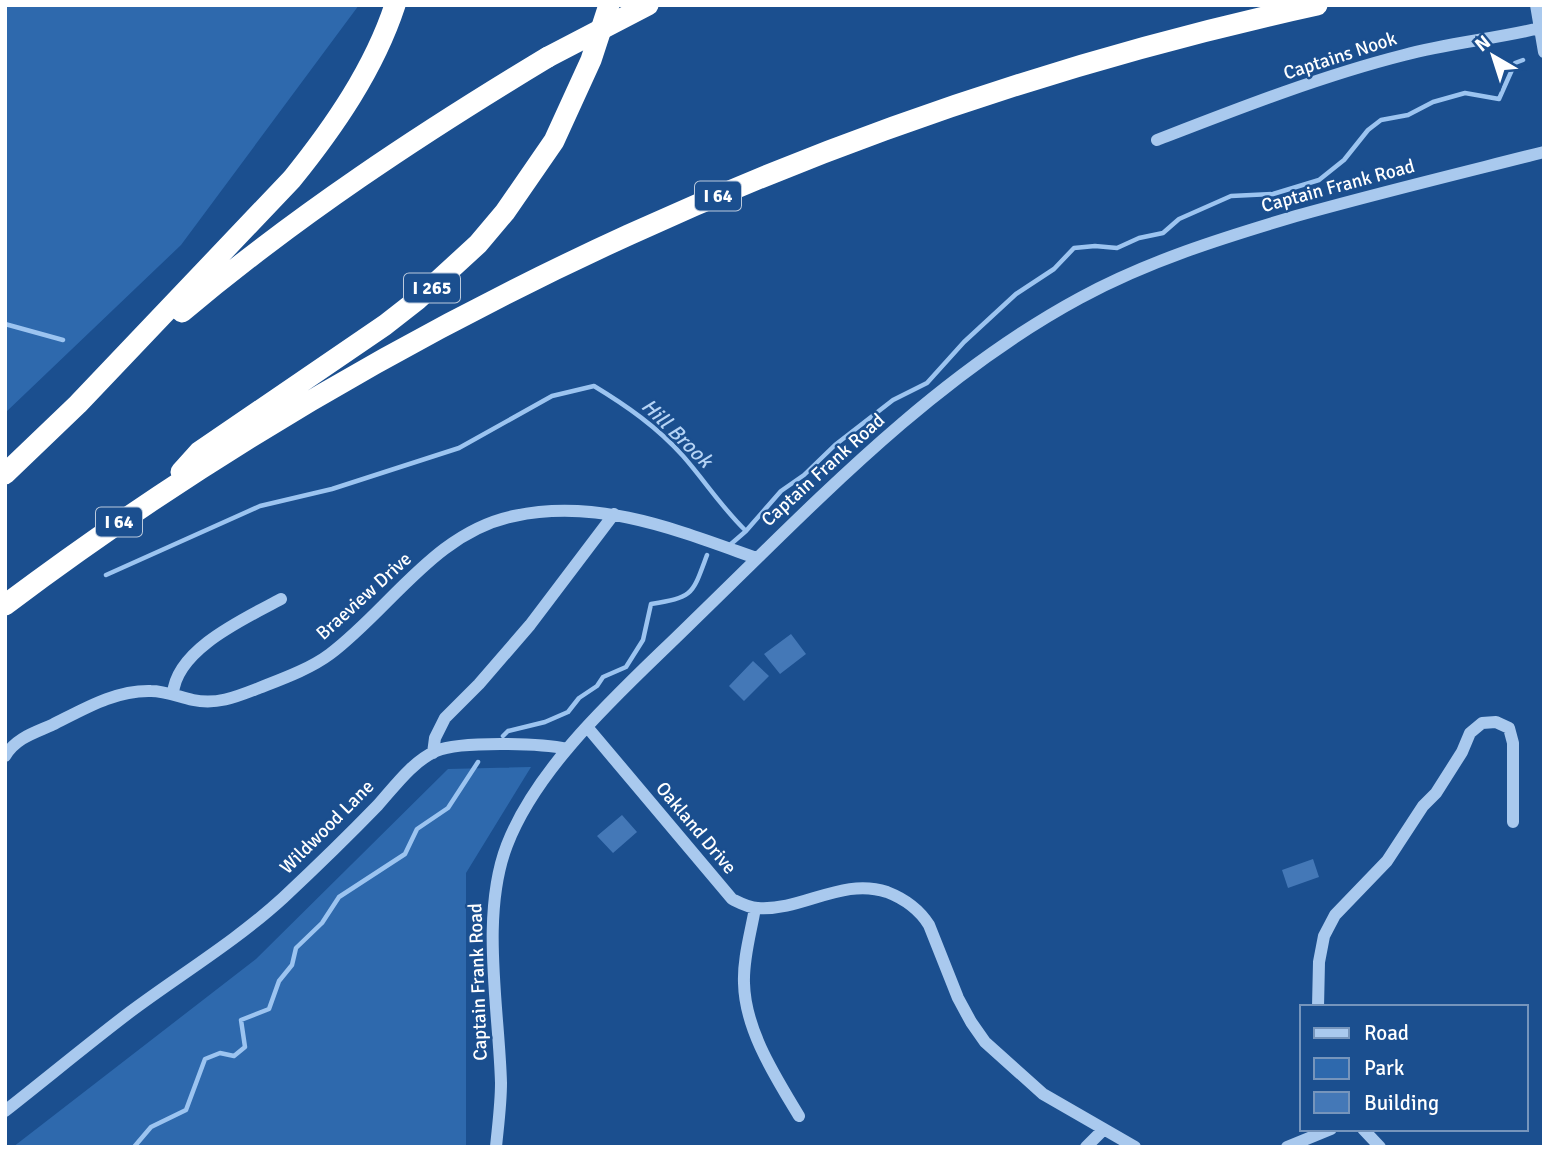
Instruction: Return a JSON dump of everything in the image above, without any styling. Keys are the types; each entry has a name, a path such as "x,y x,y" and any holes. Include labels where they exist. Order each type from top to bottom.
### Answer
{"highway":[{"path":"5,474 78,404 292,179 349,102 395,5"},
{"name":"I 265","path":"163,492 199,452 385,325 428,291 478,244 505,212 554,141 591,60 609,5"},
{"path":"78,404 223,278 296,221 388,156 548,57 648,5"},
{"name":"I 64","path":"5,605 163,492 313,400 437,331 563,267 738,188 921,117 1165,41 1317,5"}],"street":[{"path":"1536,5 1544,52"},
{"name":"Captains Nook","path":"1157,140 1212,118 1404,55 1540,28"},
{"name":"Captain Frank Road","path":"496,1147 501,1084 494,935 496,887 506,846 524,808 567,749 756,558 929,402 1012,339 1081,298 1152,264 1226,236 1350,201 1544,152"},
{"name":"Braeview Drive","path":"5,757 16,742 27,735 89,705 134,692 153,690 203,701 227,700 308,667 356,632 403,584 460,536 515,515 577,509 614,514 678,531 756,558"},
{"path":"567,749 550,745 465,746 433,753 435,738 445,718 479,684 530,625 614,514"},
{"path":"173,694 174,681 186,662 228,627 281,599"},
{"path":"1318,1005 1319,962 1324,936 1335,915 1373,878 1387,860 1423,806 1436,793 1462,752 1470,733 1482,723 1496,722 1509,728 1513,743 1513,822"},
{"name":"Oakland Drive","path":"587,728 723,890 732,899 755,908"},
{"name":"Wildwood Lane","path":"5,1111 130,1012 225,944 282,899 377,806 405,774 433,753"},
{"path":"799,1116 762,1049 745,1004 744,970 755,908 783,908 838,890 874,888 906,901 923,915 958,998 985,1042 1044,1094 1135,1147"},
{"path":"1086,1147 1104,1129"},
{"path":"1287,1147 1326,1131"},
{"path":"1365,1131 1380,1147"}],"green space":[{"path":"5,5 359,5 181,245 5,413"},
{"path":"531,767 466,873 466,1147 13,1147 256,959 448,769"}],"building":[{"path":"791,634 806,654 780,674 764,654"},
{"path":"753,661 769,676 744,701 729,686"},
{"path":"622,815 637,832 613,853 597,836"},
{"path":"1313,859 1319,877 1288,888 1282,870"}],"waterway":[{"path":"731,544 781,491 893,400 927,383 964,342 1016,294 1054,269 1074,248 1117,248 1139,238 1163,233 1179,219 1231,196 1273,194 1319,180 1344,160 1368,130 1381,120 1408,115 1433,102 1465,93 1499,99 1515,63 1523,60"},
{"name":"Hill Brook","path":"5,324 63,340"},
{"path":"106,575 260,506 332,489 459,448 552,396 594,386 630,409 663,436 746,531"},
{"path":"503,736 508,731 545,722 568,712 579,698 597,686 603,677 626,667 643,640 651,604 676,599 690,592 707,555"},
{"path":"134,1147 151,1127 186,1110 205,1059 220,1053 234,1056 245,1047 241,1020 269,1009 279,981 292,965 296,948 322,923 339,897 405,854 417,829 448,808 478,762"}]}
